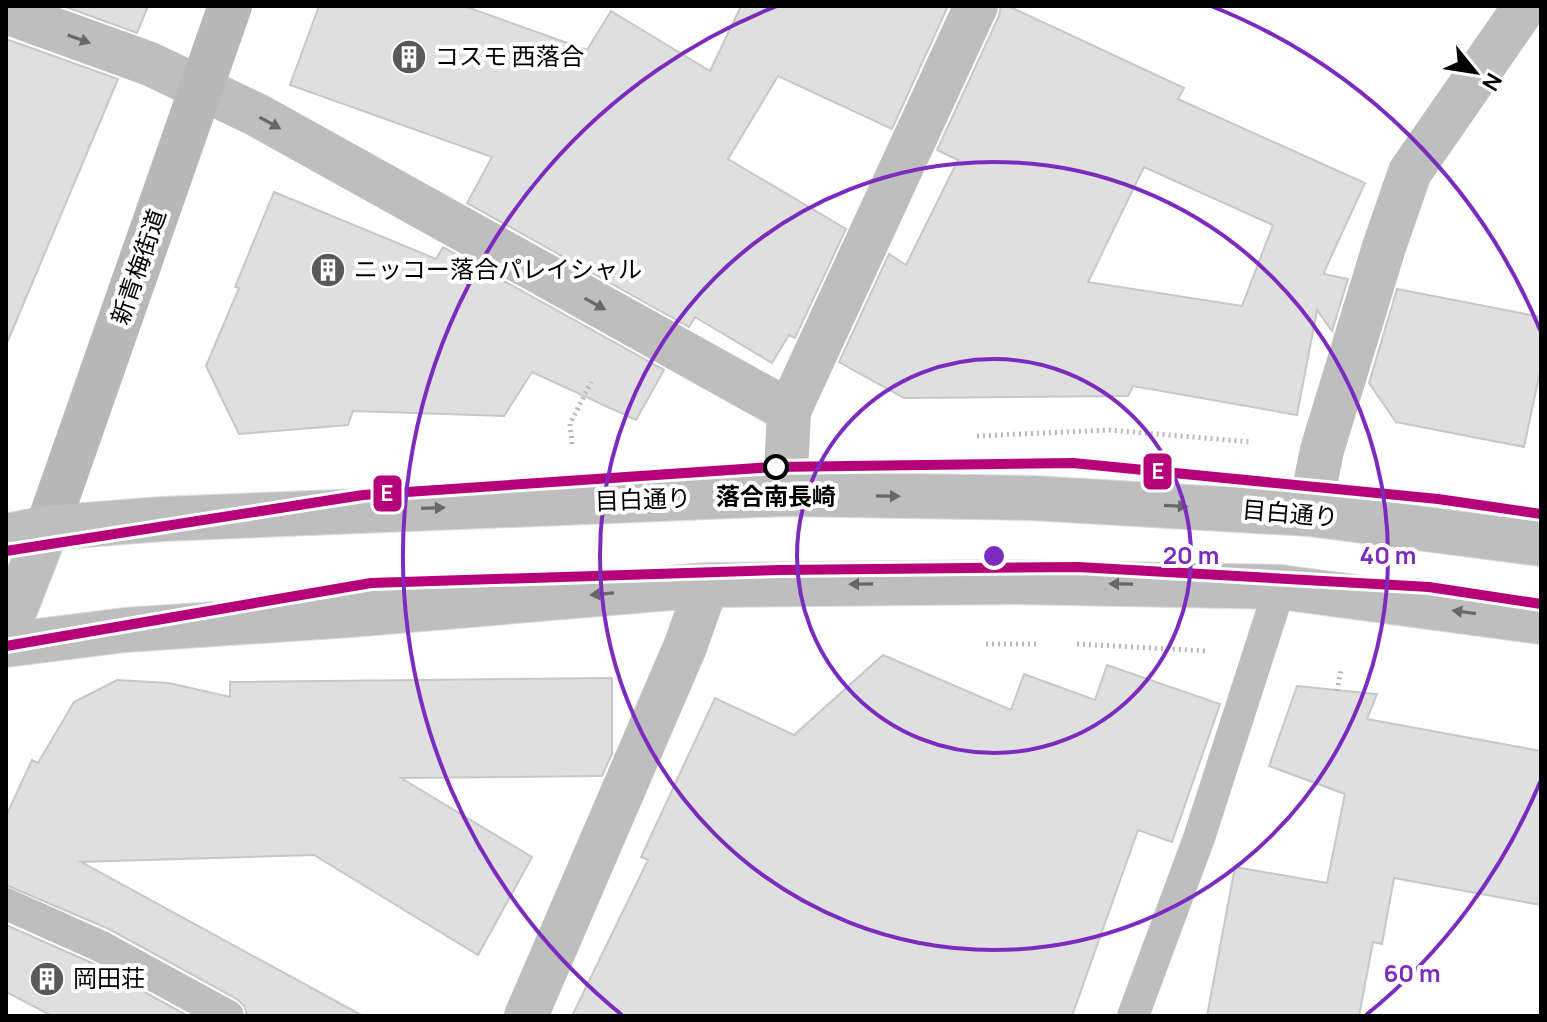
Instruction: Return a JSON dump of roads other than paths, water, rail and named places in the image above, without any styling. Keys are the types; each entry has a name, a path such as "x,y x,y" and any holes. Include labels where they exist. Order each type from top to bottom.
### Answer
{"main road":[{"name":"新青梅街道","path":"27,532 230,6"},
{"path":"785,494 789,411 976,6"},
{"path":"1309,514 1322,450 1410,172 1525,6"},
{"path":"6,12 150,64 201,87 789,411"},
{"name":"目白通り","path":"27,532 162,519 785,494 1032,498 1309,514 1541,544"},
{"path":"6,633 27,532"},
{"path":"6,645 125,630 707,585 1014,582 1280,587 1541,622"},
{"path":"526,1016 685,647 707,585"}],"lane":[{"path":"1133,1016 1199,838 1280,587"},
{"path":"6,904 100,946 228,1016"}],"place":[{"name":"コスモ 西落合","path":"409,57"},
{"name":"ニッコー落合パレイシャル","path":"328,270"},
{"name":"落合南長崎","path":"776,467"},
{"name":"岡田荘","path":"47,979"}]}
